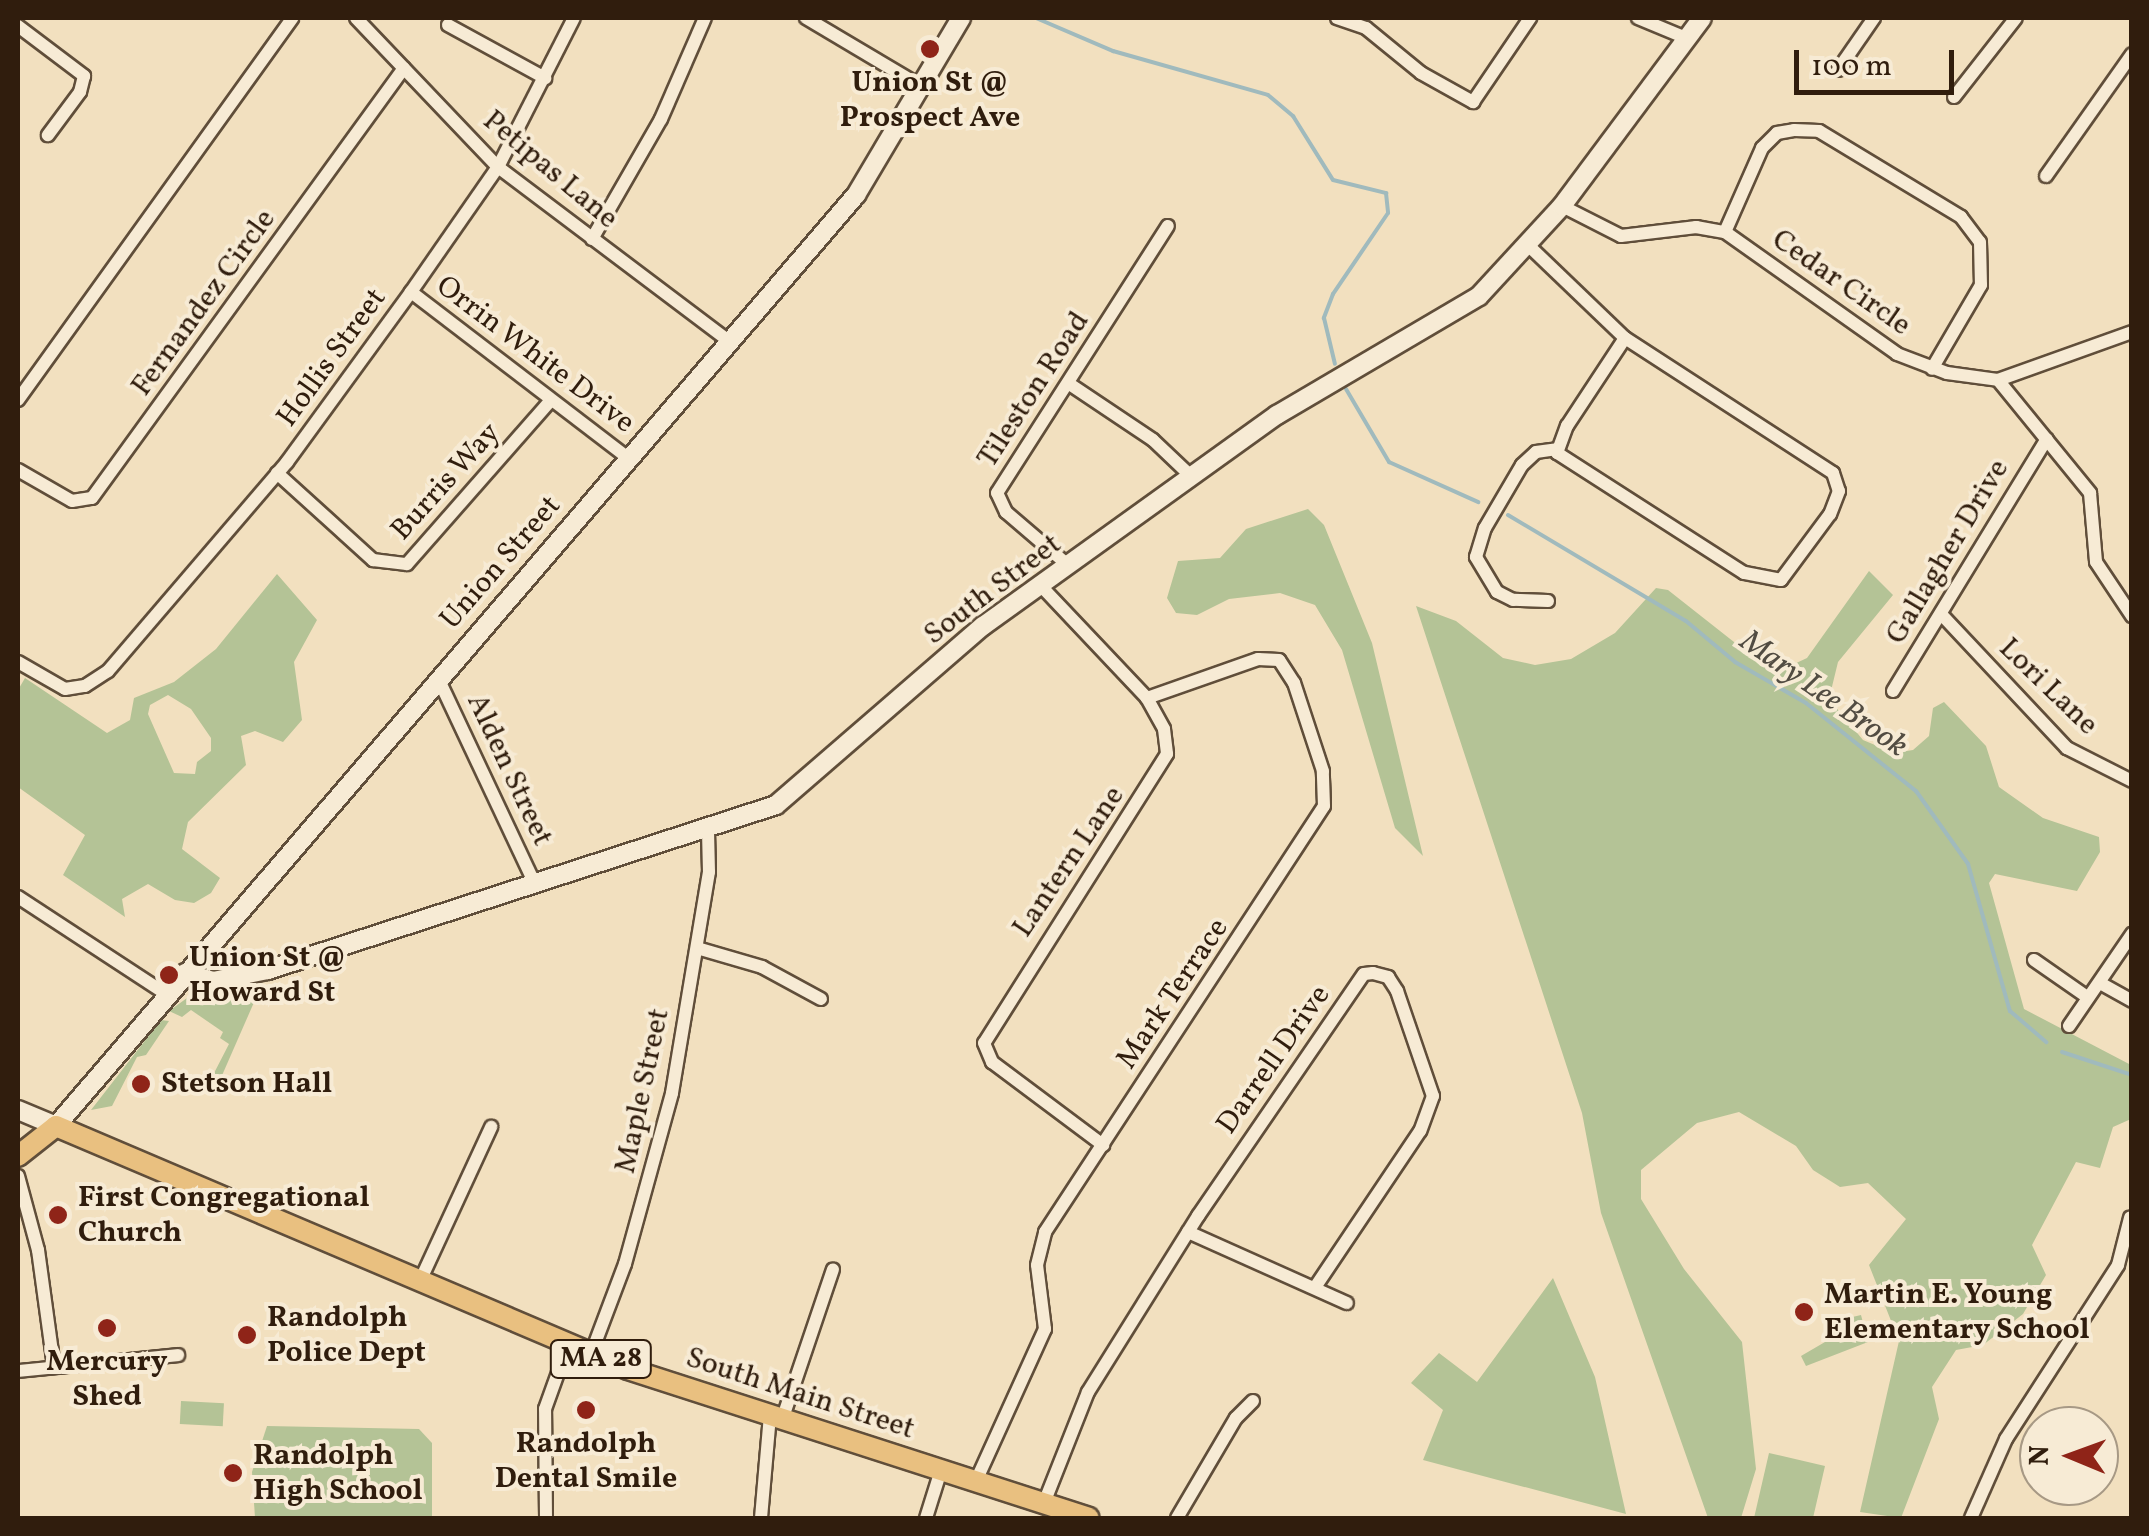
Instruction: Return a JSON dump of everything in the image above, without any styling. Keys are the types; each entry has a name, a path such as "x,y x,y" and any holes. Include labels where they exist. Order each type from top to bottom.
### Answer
{"main road":[{"name":"Union Street","path":"56,1126 866,182 961,18"},
{"name":"South Street","path":"185,973 213,980 268,970 708,832 795,793 984,626 1277,415 1479,296 1562,206 1702,18"},
{"path":"18,1110 56,1126 18,1156"},
{"name":"South Main Street","path":"56,1126 591,1354 976,1481 1044,1509 1089,1518"}],"street":[{"path":"18,400 292,18"},
{"name":"Petipas Lane","path":"356,18 498,166 729,341"},
{"name":"Hollis Street","path":"18,662 52,684 79,688 108,671 278,473 411,292 498,166 574,18"},
{"path":"592,240 661,119 705,18"},
{"path":"806,18 922,87"},
{"path":"1337,18 1366,28 1421,73 1473,102 1530,18"},
{"path":"1638,18 1686,38"},
{"path":"1838,70 1874,18"},
{"path":"1954,97 2016,18"},
{"path":"18,26 84,76 80,92 48,135"},
{"path":"448,26 544,78"},
{"path":"2046,176 2132,54"},
{"name":"Fernandez Circle","path":"18,470 72,502 92,498 404,68"},
{"name":"Cedar Circle","path":"1724,232 1762,148 1777,133 1794,130 1819,132 1961,217 1980,242 1981,286 1932,369"},
{"name":"Cedar Circle","path":"1562,206 1621,236 1696,226 1724,232 1896,354 1932,369 1998,380"},
{"name":"Tileston Road","path":"1069,566 997,499 1168,226"},
{"path":"1529,246 1625,338 1829,468 1839,491 1830,514 1781,580 1767,582 1564,462 1557,449"},
{"name":"Orrin White Drive","path":"411,292 628,458"},
{"path":"2132,332 1998,380 2090,493 2096,562 2132,616"},
{"path":"1557,449 1625,338"},
{"path":"1068,383 1153,440 1193,478"},
{"name":"Burris Way","path":"278,473 373,560 407,564 550,400"},
{"name":"Gallagher Drive","path":"1893,691 2047,439"},
{"path":"1548,600 1513,600 1497,592 1476,557 1484,528 1522,465 1536,452 1557,449"},
{"name":"Lantern Lane","path":"1042,587 1146,698 1166,735 1163,765 984,1043 992,1062 1103,1145"},
{"name":"Lori Lane","path":"1941,614 2066,748 2132,781"},
{"name":"Mark Terrace","path":"976,1481 1045,1329 1037,1266 1042,1239 1313,830 1326,792 1294,684 1278,660 1258,659 1146,698"},
{"name":"Alden Street","path":"438,678 535,884"},
{"name":"Maple Street","path":"591,1354 660,1142 698,948 710,863 708,832"},
{"path":"18,897 166,994"},
{"path":"2069,1026 2132,934"},
{"path":"698,948 762,967 821,999"},
{"path":"2034,960 2087,997"},
{"name":"Darrell Drive","path":"1044,1509 1088,1392 1188,1232 1364,974 1388,978 1433,1096 1420,1131 1316,1288"},
{"path":"2100,983 2132,1001"},
{"path":"420,1281 490,1127"},
{"path":"18,1176 38,1250 54,1367"},
{"path":"1971,1518 2006,1439 2118,1264 2130,1218"},
{"path":"1188,1232 1347,1303"},
{"path":"762,1518 776,1418 833,1270"},
{"path":"546,1518 545,1409 568,1345"},
{"path":"18,1370 178,1355"},
{"path":"1177,1518 1236,1418 1253,1401"},
{"path":"926,1518 941,1470"}],"green space":[{"path":"1308,509 1324,525 1372,643 1423,856 1395,828 1342,650 1315,605 1280,593 1229,599 1197,615 1176,613 1167,598 1178,561 1220,558 1246,529"},
{"path":"1869,571 1893,595 1838,662 1829,699 1863,740 1894,753 1913,750 1929,736 1933,708 1944,702 1986,746 1999,787 2043,818 2099,837 2100,852 2077,891 1995,874 1989,883 2024,1009 2131,1065 2131,1119 2113,1127 2100,1168 2076,1162 2032,1245 2046,1275 2023,1314 1983,1345 1956,1350 1932,1387 1939,1419 1901,1518 1860,1512 1899,1341 1869,1265 1906,1219 1868,1183 1840,1187 1813,1170 1796,1146 1739,1112 1697,1123 1641,1170 1641,1199 1684,1269 1742,1342 1756,1469 1741,1518 1708,1518 1601,1213 1582,1113 1416,606 1456,621 1503,658 1535,665 1571,659 1615,633 1656,588 1668,590 1753,657 1792,665 1807,658"},
{"path":"277,574 317,620 294,662 302,720 283,742 255,731 241,736 246,765 188,822 182,849 220,878 211,893 194,903 175,900 148,884 122,899 125,917 63,875 85,835 18,787 18,690 25,678 107,733 130,720 134,698 174,682 216,649","holes":["168,695 191,709 211,738 211,751 197,762 195,774 174,773 148,714 150,705"]},
{"path":"262,984 220,1080 212,1077 229,1044 220,1038 223,1032 191,1010 182,1017 169,1011 187,998"},
{"path":"161,1020 169,1021 146,1055 137,1057 112,1106 91,1110"},
{"path":"1553,1278 1595,1377 1626,1514 1423,1460 1443,1410 1411,1383 1439,1353 1477,1382"},
{"path":"1861,1315 1868,1342 1806,1366 1801,1356 1849,1328 1848,1318"},
{"path":"181,1401 224,1403 223,1426 180,1424"},
{"path":"267,1426 419,1429 432,1443 432,1518 255,1518 252,1472"},
{"path":"1769,1453 1825,1466 1813,1518 1754,1518"}],"waterway":[{"name":"Mary Lee Brook","path":"1036,18 1113,51 1268,95 1293,116 1333,180 1386,193 1388,213 1333,294 1324,318 1335,364"},
{"name":"Mary Lee Brook","path":"1346,389 1389,462 1478,502"},
{"name":"Mary Lee Brook","path":"1508,515 1686,621 1735,662 1806,703 1916,791 1968,864 2010,1011 2046,1042"},
{"name":"Mary Lee Brook","path":"2062,1052 2132,1075"}],"place":[{"name":"Union St @ Prospect Ave","path":"930,49"},
{"name":"Union St @ Howard St","path":"169,975"},
{"name":"Stetson Hall","path":"141,1084"},
{"name":"First Congregational Church","path":"58,1215"},
{"name":"Martin E. Young Elementary School","path":"1804,1312"},
{"name":"Mercury Shed","path":"107,1328"},
{"name":"Randolph Police Dept","path":"247,1335"},
{"name":"Randolph Dental Smile","path":"586,1410"},
{"name":"Randolph High School","path":"233,1473"}]}
